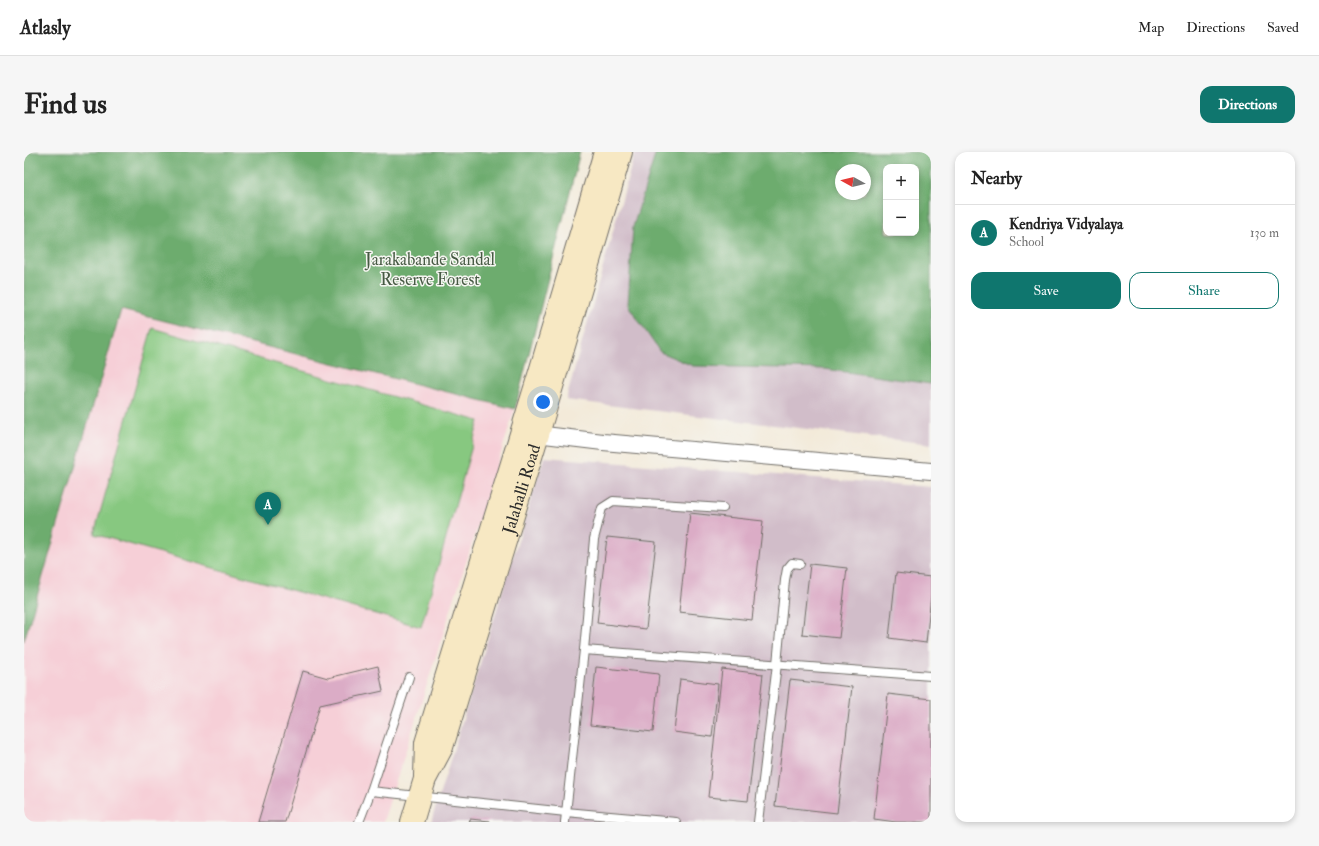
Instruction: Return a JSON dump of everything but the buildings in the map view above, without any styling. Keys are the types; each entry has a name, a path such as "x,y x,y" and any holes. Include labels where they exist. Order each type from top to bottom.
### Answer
{"main road":[{"path":"530,433 604,152"},
{"name":"Jalahalli Road","path":"412,822 422,788 442,747 530,433 621,152"}],"street":[{"path":"530,433 603,442 931,471"}],"lane":[{"path":"565,822 584,650 594,539 602,508 613,501 723,508"},
{"path":"758,822 777,664 785,580 787,569 792,563 800,564"},
{"path":"584,650 931,676"},
{"path":"359,822 409,677"},
{"path":"371,790 422,788 566,812 676,822"}],"shaded area":[{"path":"635,152 931,152 931,444 566,400"},
{"path":"121,310 515,409 383,822 24,822 24,641"},
{"path":"544,457 931,487 931,822 431,822"}],"green space":[{"name":"Jarakabande Sandal Reserve Forest","path":"24,152 580,152 515,409 121,310 24,641"},
{"path":"656,152 931,152 931,384 825,369 693,366 660,352 628,305 633,227"},
{"path":"152,328 479,421 421,627 94,534"}],"place":[{"name":"Kendriya Vidyalaya","path":"268,525"}]}
